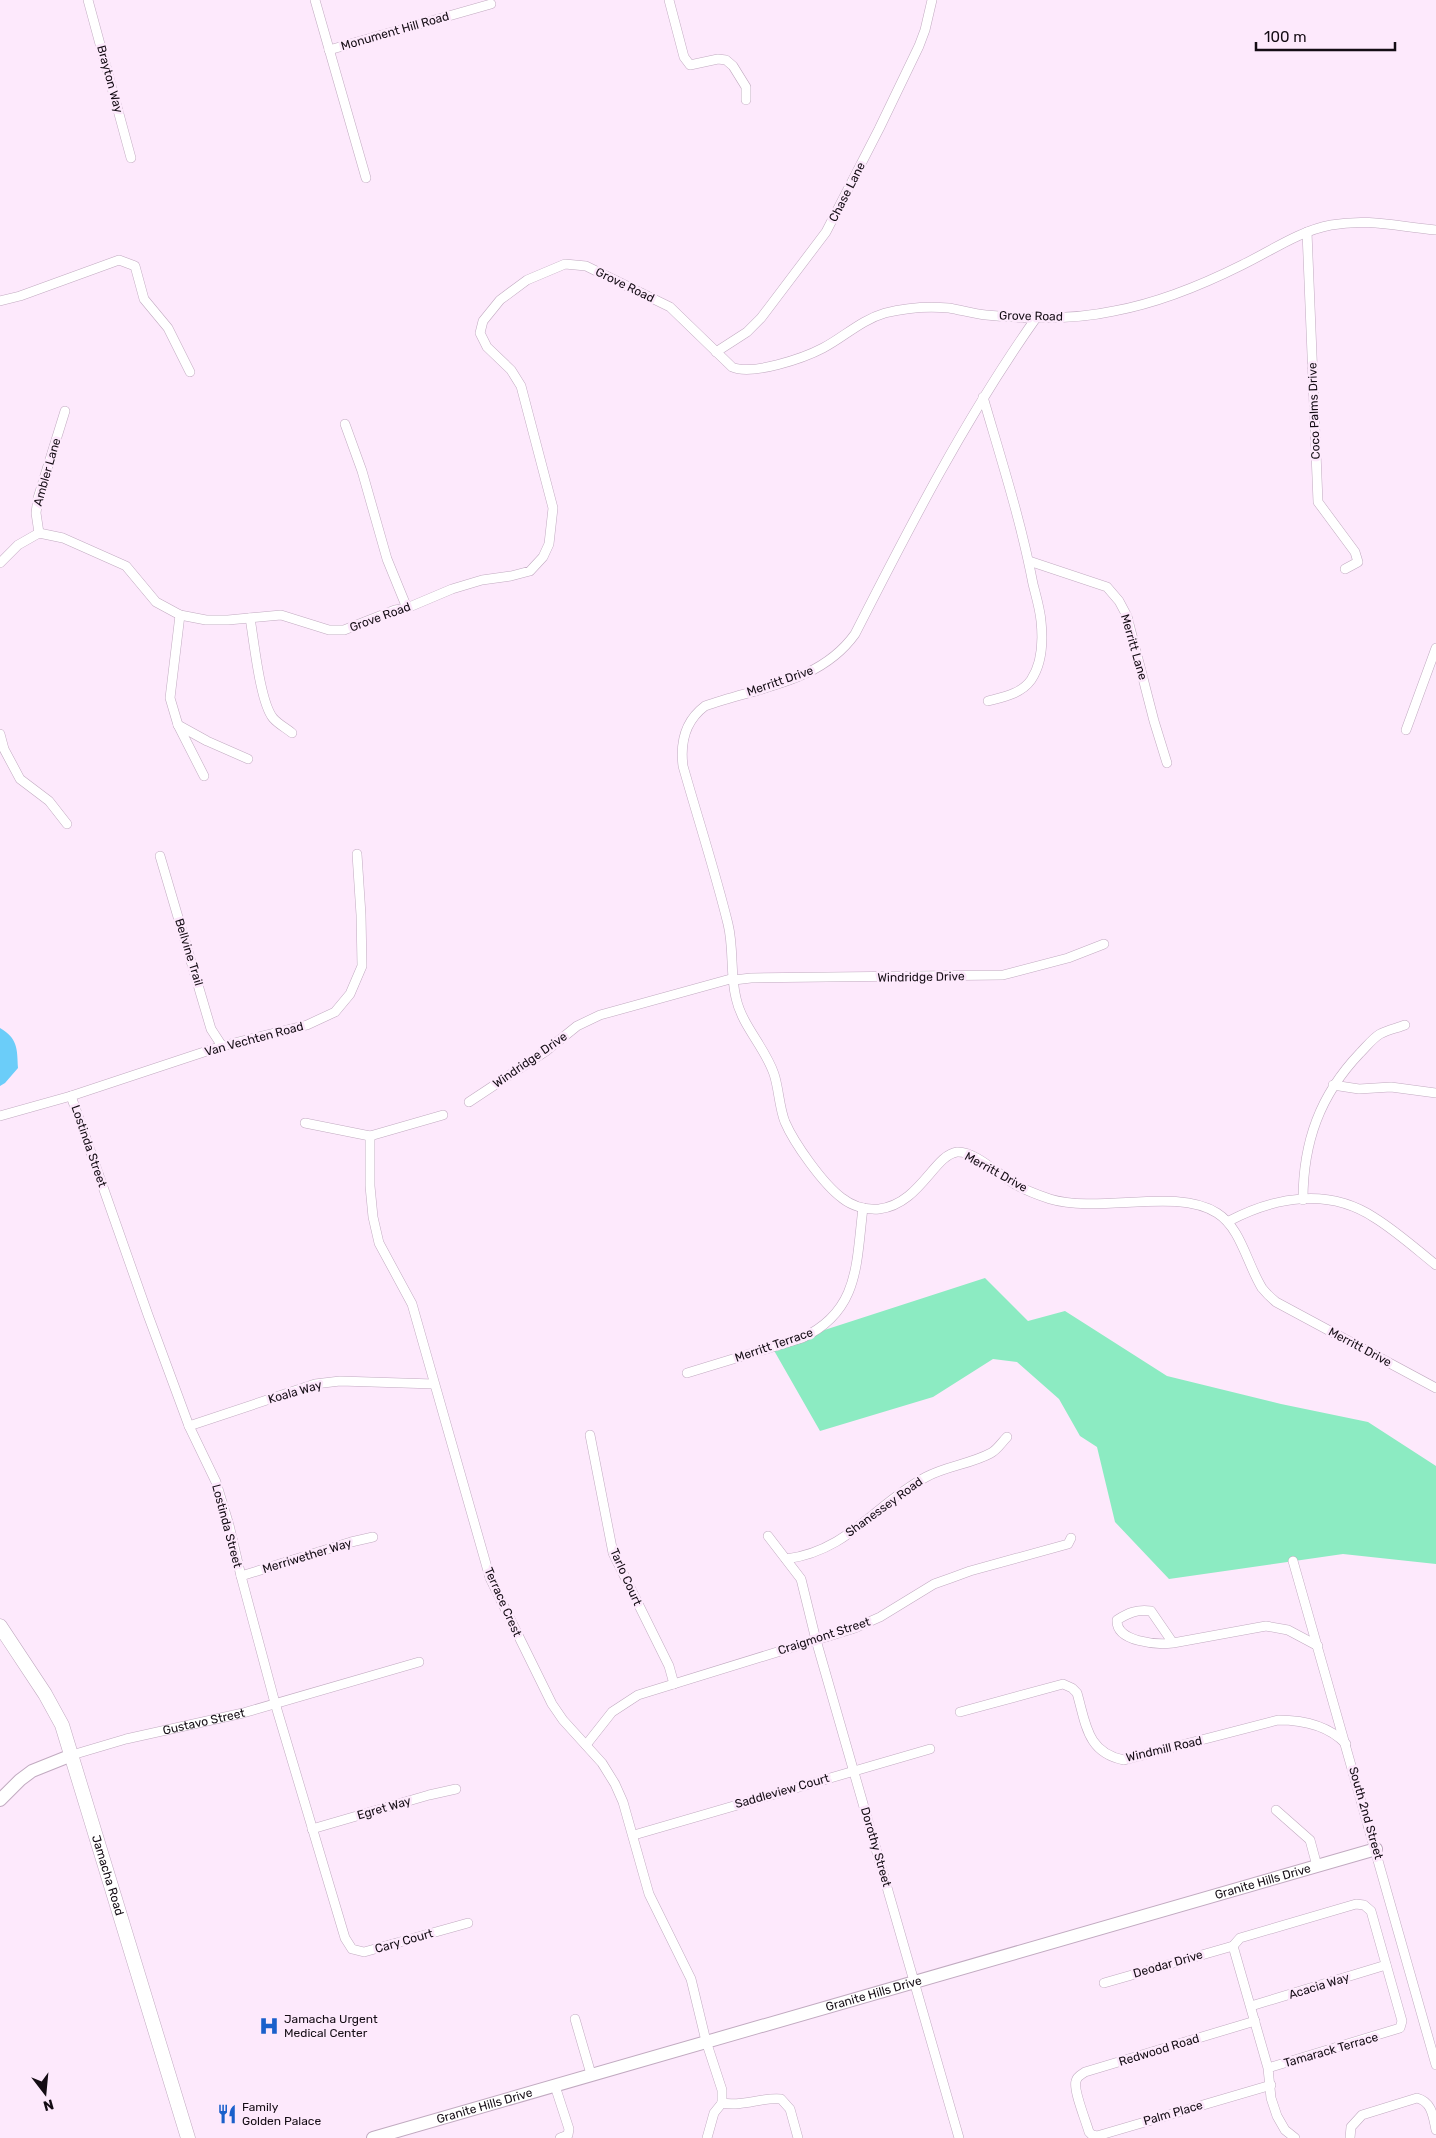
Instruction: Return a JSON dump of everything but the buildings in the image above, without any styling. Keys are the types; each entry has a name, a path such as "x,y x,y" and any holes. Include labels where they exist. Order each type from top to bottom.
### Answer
{"main road":[{"name":"Jamacha Road","path":"0,1626 45,1694 62,1725 188,2138"}],"street":[{"name":"Brayton Way","path":"88,0 131,158"},
{"name":"Monument Hill Road","path":"315,0 366,178"},
{"path":"669,0 684,57 690,65 718,59 726,60 733,66 746,87 746,100"},
{"name":"Chase Lane","path":"716,352 748,332 826,232 919,46 932,0"},
{"name":"Monument Hill Road","path":"329,50 491,4"},
{"name":"Grove Road","path":"39,533 63,538 126,566 156,602 180,615 206,620 281,615 329,630 344,630 395,610 407,608 452,588 482,580 511,576 530,570 543,557 549,544 554,508 520,386 512,370 487,347 480,333 483,321 500,300 527,280 565,264 586,266 670,307 716,352 737,369 755,370 807,355 823,348 863,322 885,313 920,308 950,308 983,314 1036,318 1114,312 1167,296 1241,266 1307,232 1330,225 1366,221 1436,230"},
{"name":"Coco Palms Drive","path":"1307,232 1318,502 1355,552 1358,562 1346,569"},
{"path":"0,301 119,260 135,266 144,300 168,328 190,372"},
{"name":"Merritt Drive","path":"1036,318 983,397 920,508 855,634 846,646 829,661 812,672 705,706 687,727 681,749 683,766 729,927 735,997 741,1013 774,1072 785,1122 810,1163 842,1198 863,1208 882,1208 904,1200 916,1190 946,1157 960,1152 969,1154 1014,1184 1049,1199 1109,1205 1188,1202 1206,1207 1229,1222 1264,1290 1276,1302 1436,1388"},
{"path":"983,397 1029,560 1042,620 1042,643 1037,668 1030,680 1021,689 1010,695 988,701"},
{"name":"Ambler Lane","path":"39,533 36,513 38,498 66,411"},
{"path":"346,424 362,471 387,560 407,608"},
{"path":"0,563 18,544 39,533"},
{"name":"Merritt Lane","path":"1029,560 1107,587 1119,601 1127,616 1154,721 1167,762"},
{"path":"180,615 170,698 178,724 204,776"},
{"path":"250,618 268,709 273,718 292,733"},
{"path":"1406,730 1436,648"},
{"path":"178,724 214,745 248,759"},
{"path":"0,734 4,749 20,778 49,801 68,824"},
{"name":"Van Vechten Road","path":"0,1116 71,1096 222,1046 308,1025 335,1012 350,994 362,966 362,914 357,854"},
{"name":"Bellvine Trail","path":"160,856 211,1029 222,1046"},
{"name":"Windridge Drive","path":"470,1102 546,1051 577,1026 600,1015 734,979 1003,975 1068,958 1104,944"},
{"path":"1303,1200 1303,1171 1312,1130 1334,1086 1348,1065 1378,1035 1405,1024"},
{"path":"1334,1086 1359,1089 1391,1088 1436,1093"},
{"name":"Lostinda Street","path":"71,1096 145,1306 190,1426 216,1482 275,1703 345,1938"},
{"path":"305,1123 370,1136 443,1115"},
{"name":"Terrace Crest","path":"370,1136 373,1216 380,1243 412,1304 490,1578 552,1704 563,1720 602,1763 616,1784 634,1835 650,1894 691,1979 706,2041 722,2090 722,2103"},
{"path":"1229,1222 1252,1209 1280,1200 1314,1198 1337,1202 1368,1213 1436,1265"},
{"name":"Merritt Terrace","path":"687,1373 802,1338 816,1332 828,1323 849,1295 854,1277 863,1208"},
{"name":"Koala Way","path":"190,1426 315,1384 340,1381 434,1384"},
{"name":"Tarlo Court","path":"590,1435 613,1553 669,1666 674,1684"},
{"name":"Shanessey Road","path":"786,1559 805,1557 828,1547 861,1527 879,1508 928,1475 992,1453 1007,1437"},
{"name":"Dorothy Street","path":"768,1536 801,1579 816,1640 959,2138"},
{"name":"Merriwether Way","path":"241,1576 350,1542 373,1538"},
{"name":"Craigmont Street","path":"586,1745 612,1712 624,1702 638,1695 855,1628 880,1617 934,1584 970,1570 1068,1544 1071,1538"},
{"name":"South 2nd Street","path":"1293,1561 1436,2065"},
{"path":"1173,1643 1151,1611 1141,1609 1129,1612 1117,1620 1116,1625 1120,1632 1137,1640 1156,1644 1173,1643 1266,1626 1288,1630 1318,1646"},
{"name":"Gustavo Street","path":"0,1800 32,1771 72,1755 126,1739 243,1712 419,1662"},
{"name":"Windmill Road","path":"960,1712 1063,1684 1072,1688 1076,1693 1091,1740 1098,1748 1119,1759 1134,1759 1278,1720 1300,1720 1321,1727 1340,1738 1346,1744"},
{"name":"Saddleview Court","path":"634,1835 930,1749"},
{"name":"Egret Way","path":"312,1829 456,1789"},
{"path":"1276,1810 1310,1840 1317,1866"},
{"name":"Granite Hills Drive","path":"372,2138 1376,1850"},
{"name":"Deodar Drive","path":"1104,1983 1232,1946 1240,1938 1356,1904 1371,1910 1386,1965"},
{"name":"Cary Court","path":"345,1938 352,1949 364,1952 468,1923"},
{"path":"1232,1946 1268,2068 1271,2098 1277,2116 1286,2130 1295,2138"},
{"name":"Acacia Way","path":"1251,2006 1386,1965"},
{"name":"Tamarack Terrace","path":"1268,2068 1392,2032 1400,2028 1402,2021 1386,1965"},
{"path":"575,2019 591,2074"},
{"name":"Redwood Road","path":"1076,2090 1075,2082 1085,2072 1255,2021"},
{"name":"Palm Place","path":"1076,2090 1089,2132 1097,2136 1271,2085"},
{"path":"555,2086 568,2129 568,2135 560,2138"},
{"path":"707,2138 714,2113 722,2103 733,2105 765,2098 781,2099 790,2109 798,2138"},
{"path":"1350,2138 1351,2127 1362,2115 1416,2098 1424,2100 1429,2104 1436,2130"}],"green space":[{"path":"985,1278 1028,1321 1065,1311 1167,1376 1281,1404 1368,1422 1436,1466 1436,1564 1343,1554 1169,1579 1115,1522 1097,1447 1080,1436 1059,1399 1017,1362 993,1359 933,1397 820,1431 772,1347"}],"water":[{"path":"0,1028 13,1040 18,1068 0,1086"}],"place":[{"name":"Jamacha Urgent Medical Center","path":"269,2026"},
{"name":"Family Golden Palace","path":"227,2114"}]}
